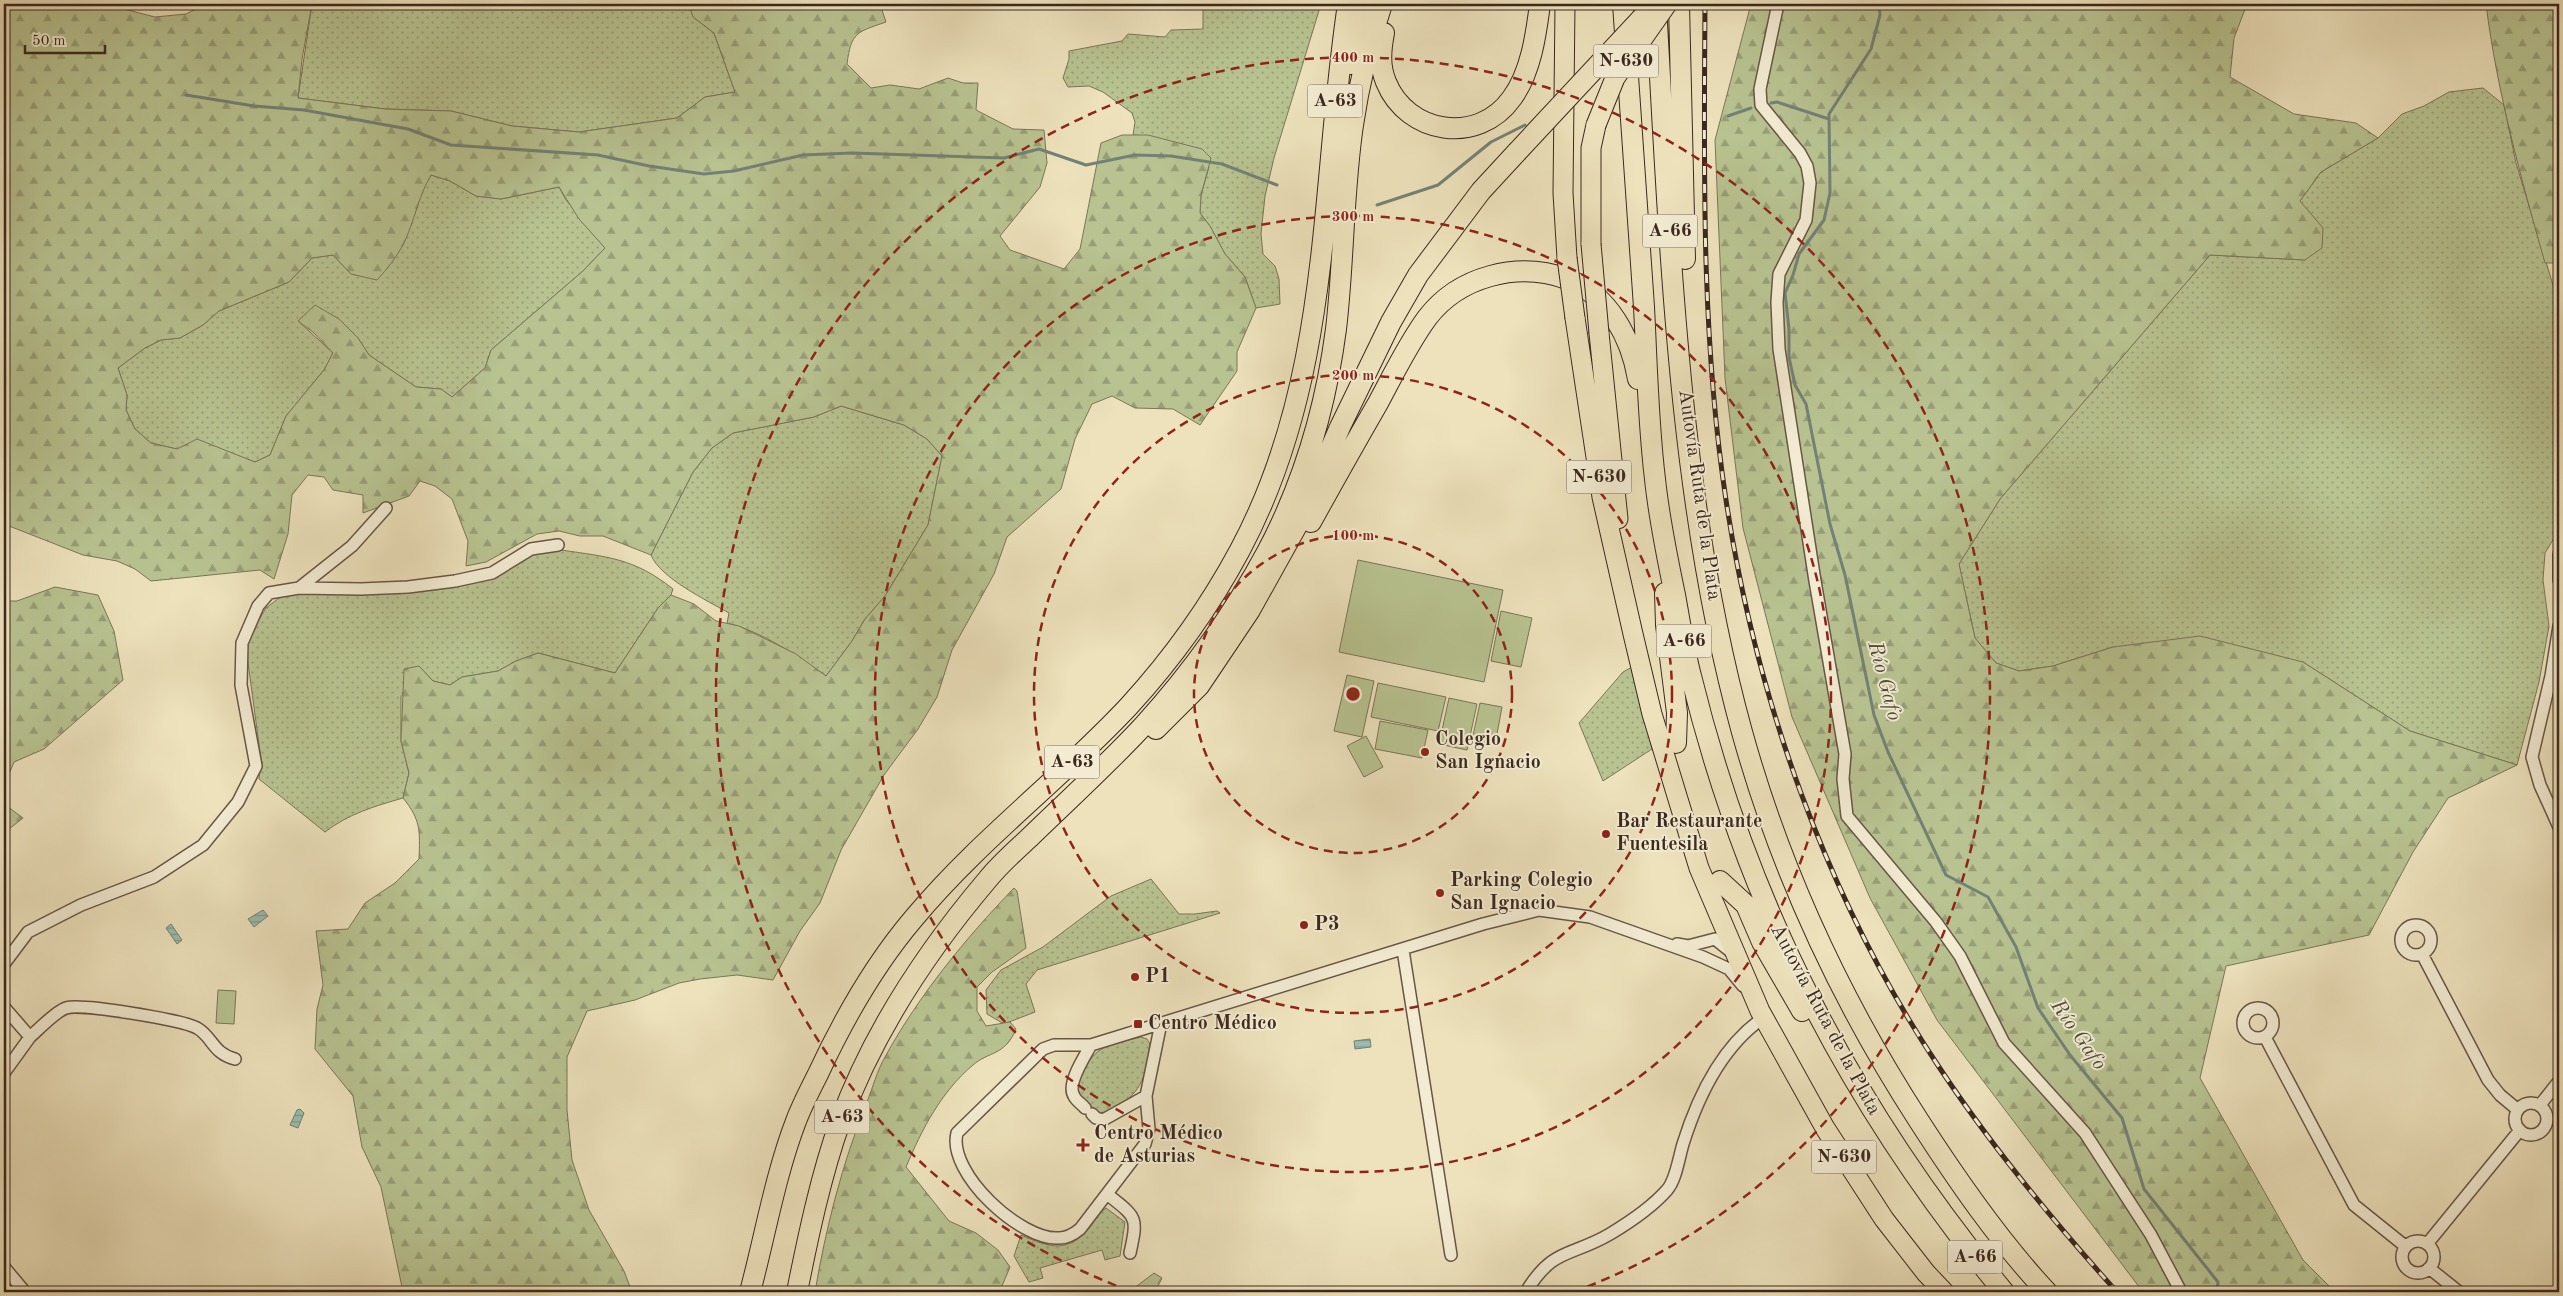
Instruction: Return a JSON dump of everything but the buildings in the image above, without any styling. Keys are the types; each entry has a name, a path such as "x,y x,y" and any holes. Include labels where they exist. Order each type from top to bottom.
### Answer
{"highway":[{"name":"A-63","path":"750,1292 796,1120 862,987 915,916 973,851 1106,729 1151,680 1192,627 1242,547 1269,488 1287,437 1303,380 1318,292 1328,199 1332,124 1348,4"},
{"path":"1328,199 1354,48 1366,4"},
{"name":"A-63","path":"798,1292 807,1239 839,1124 865,1062 898,1001 926,957 990,876 1143,726 1198,662 1233,610 1268,550 1292,495 1313,439 1326,382 1335,330 1353,126 1365,65 1382,4"},
{"path":"1390,4 1380,53 1385,81 1402,108 1412,117 1426,124 1454,128 1478,124 1500,111 1511,100 1526,71 1540,4"},
{"name":"N-630","path":"1565,4 1563,193 1566,258 1602,497 1632,634 1652,714 1699,868 1762,1015 1825,1128 1884,1219 1926,1273 1944,1292"},
{"name":"Autovía Ruta de la Plata","path":"1623,4 1654,478 1690,674 1734,823 1774,925 1809,999 1862,1095 1886,1134 1962,1242 2004,1292"},
{"path":"1199,686 1250,610 1298,522 1340,427 1391,322 1418,275 1481,191 1656,4"},
{"name":"Autovía Ruta de la Plata","path":"1656,4 1675,304 1691,458 1702,542 1720,637 1742,732 1767,813 1806,910 1844,991 1892,1078 1948,1165 2030,1274 2047,1292"},
{"name":"N-630","path":"1632,634 1606,418 1591,244 1591,148 1596,125 1615,78 1667,4"},
{"path":"1679,4 1691,458"},
{"path":"926,957 1047,832 1199,686 1233,646 1267,597 1418,332 1444,300 1475,281 1510,272 1527,271 1556,276 1582,287 1612,314 1631,348 1654,478"},
{"path":"1665,546 1666,625 1677,713 1676,743"},
{"path":"1720,881 1746,905 1762,942 1806,1018 1859,1104 1886,1134"}],"street":[{"path":"1778,4 1760,88 1761,105 1800,153 1808,166 1810,183 1806,220 1779,274 1777,302 1779,349 1815,582 1845,754 1843,779 1848,816 1936,922 1960,956 2004,1043 2085,1133 2152,1235 2179,1288"},
{"path":"298,588 352,546 386,508"},
{"path":"4,964 28,932 82,905 154,876 203,845 238,802 256,766 241,685 242,643 258,606 269,593 298,588 361,589 455,581 492,573 531,549 558,545"},
{"path":"2559,554 2559,580"},
{"path":"2559,626 2552,676 2532,757 2540,785 2559,827"},
{"path":"1709,939 1716,924 1715,905"},
{"path":"1160,1023 1146,1096 1149,1129 1146,1144 1080,1229 1071,1236 1051,1237 1025,1229 1011,1219 970,1180 955,1142 962,1126 1043,1050 1054,1045 1091,1045 1160,1023 1403,950 1483,924 1539,910 1590,917 1703,957 1735,974 1762,1015 1747,1030 1706,1084 1669,1188 1653,1204 1610,1234 1552,1259 1538,1272 1526,1292"},
{"path":"1660,942 1688,946 1709,939 1715,939 1733,951"},
{"path":"1403,950 1451,1255"},
{"path":"1703,957 1733,951"},
{"path":"2422,954 2488,1080 2500,1095 2518,1110"},
{"path":"4,1073 30,1037 64,1008 81,1006 130,1012 198,1028 223,1056 235,1059"},
{"path":"4,1007 30,1037"},
{"path":"2265,1037 2354,1205 2405,1246"},
{"path":"1091,1045 1080,1065 1071,1088 1073,1096 1088,1111 1096,1118 1103,1120 1146,1096"},
{"path":"2540,1105 2559,1082"},
{"path":"2533,1103 2540,1105 2546,1116 2543,1129 2538,1133 2529,1134 2520,1130 2516,1124 2518,1110 2524,1104 2533,1103"},
{"path":"2427,1244 2520,1130"},
{"path":"1107,1194 1134,1217 1136,1226 1130,1254"},
{"path":"2420,1241 2427,1244 2433,1255 2429,1268 2418,1273 2410,1271 2404,1265 2402,1256 2405,1246 2412,1242 2420,1241"},
{"path":"4,1267 25,1292"},
{"path":"2429,1268 2459,1292"}],"green space":[{"path":"4,4 115,4 124,9 155,17 186,14 206,4 312,4 302,59 298,98 385,109 451,111 512,126 579,132 677,118 705,97 735,92 714,33 693,17 689,4 880,4 886,22 862,31 853,39 847,64 871,88 890,85 919,89 948,78 963,83 978,83 976,110 1013,129 1044,130 1047,163 1040,187 1000,236 1010,250 1064,269 1080,249 1101,143 1122,135 1148,135 1202,149 1211,158 1201,195 1200,213 1210,226 1225,254 1245,277 1256,308 1237,352 1237,371 1200,425 1173,409 1135,408 1112,396 1092,404 1075,439 1061,489 1007,537 994,574 952,650 937,697 918,729 884,775 841,850 820,903 800,931 773,980 737,975 700,979 679,983 635,1000 587,1011 567,1057 567,1110 572,1160 589,1210 624,1271 632,1292 403,1292 381,1187 362,1147 353,1096 315,1049 317,1009 323,985 316,931 348,929 365,903 395,883 419,859 418,826 413,813 403,798 409,773 401,741 404,669 419,666 433,681 450,685 462,677 498,671 516,661 538,653 615,673 658,608 671,595 694,604 716,621 739,626 796,654 826,676 852,641 865,619 885,596 928,525 942,456 927,439 904,425 841,406 814,417 733,433 712,448 693,472 651,555 603,536 580,536 559,531 537,534 486,562 466,566 468,541 452,499 435,486 420,481 409,496 363,513 363,495 333,490 324,477 308,475 292,495 288,534 274,579 260,570 151,581 135,569 117,561 83,555 4,524","holes":["431,175 450,181 476,196 501,199 559,187 579,219 605,248 583,271 491,350 485,368 452,397 441,389 416,387 369,355 358,338 339,319 315,305 298,321 314,333 333,353 324,370 286,416 270,455 255,462 197,439 177,449 151,443 135,429 126,410 127,395 118,368 145,348 161,340 180,338 203,325 219,311 289,282 312,258 333,255 351,274 377,280 403,245"]},
{"path":"312,4 689,4 693,17 714,33 735,92 705,97 677,118 579,132 512,126 451,111 385,109 298,98"},
{"path":"1203,4 1321,4 1274,158 1265,196 1261,234 1263,254 1275,266 1279,279 1280,304 1256,308 1245,277 1225,254 1210,226 1200,213 1201,195 1209,167 1164,142 1154,138 1133,135 1135,122 1132,113 1103,92 1089,86 1068,87 1063,78 1069,59 1069,51 1122,41 1128,34 1165,37 1171,30 1203,29"},
{"path":"1751,4 2247,4 2234,38 2230,77 2294,114 2356,123 2378,138 2321,172 2300,201 2323,228 2322,248 2305,260 2210,255 2000,499 1959,564 1975,638 1996,663 2019,671 2053,666 2113,647 2200,636 2303,662 2410,731 2517,765 2448,798 2413,852 2369,935 2226,966 2200,1078 2303,1260 2335,1292 2143,1292 1937,1020 1870,898 1792,717 1743,528 1725,378 1715,140"},
{"path":"2486,4 2556,4 2559,7 2559,263 2545,263 2503,102"},
{"path":"2483,88 2504,105 2516,163 2553,285 2559,324 2559,530 2545,553 2543,580 2549,626 2539,682 2517,765 2410,731 2303,662 2113,647 2053,666 2019,671 1996,663 1975,638 1959,564 2000,499 2210,255 2305,260 2300,201 2321,172 2378,138 2402,114 2424,106 2449,92"},
{"path":"431,175 450,181 476,196 501,199 559,187 566,200 605,248 583,271 491,350 485,368 452,397 441,389 416,387 369,355 358,338 298,321 333,353 324,370 286,416 270,455 255,462 217,448 177,449 151,443 135,429 126,410 127,395 118,368 145,348 161,340 180,338 203,325 219,311 289,282 312,258 333,255 351,274 412,221 423,189"},
{"path":"841,406 904,425 927,439 942,456 928,525 885,596 865,619 852,641 826,676 791,652 766,638 727,623 729,613 674,580 656,564 651,555 693,472 712,448 733,433 814,417"},
{"path":"561,550 620,560 646,571 673,589 671,595 658,608 615,673 538,653 516,661 498,671 462,677 450,685 433,681 419,666 401,697 401,741 409,773 403,798 352,815 325,832 259,779 261,759 246,648 254,628 266,608 279,598 293,594 465,582 531,553"},
{"path":"1358,560 1503,590 1484,682 1339,652"},
{"path":"55,587 98,595 114,631 123,680 44,749 14,762 4,786 4,601 17,601"},
{"path":"1501,611 1532,618 1521,667 1491,661"},
{"path":"1632,667 1652,749 1603,781 1579,723 1623,672"},
{"path":"1347,675 1374,681 1362,737 1334,731"},
{"path":"1378,683 1446,697 1438,731 1371,717"},
{"path":"1449,698 1477,704 1467,750 1439,744"},
{"path":"1480,703 1502,707 1495,745 1472,740"},
{"path":"1380,721 1428,730 1422,758 1375,749"},
{"path":"1366,736 1383,767 1364,777 1347,746"},
{"path":"4,804 23,818 4,833"},
{"path":"1151,879 1179,914 1217,911 1220,913 1037,970 1026,984 1035,1012 1004,1024 987,1014 986,990 1001,970 1043,947 1111,896"},
{"path":"1014,888 1017,891 1026,948 992,972 977,987 977,1011 986,1026 1010,1022 1016,1029 1012,1038 1002,1049 973,1065 951,1087 926,1125 906,1167 949,1221 976,1233 998,1250 1010,1267 1002,1286 1004,1292 815,1292 824,1244 842,1172 882,1062 898,1034 944,968"},
{"path":"218,990 236,991 234,1024 216,1023"},
{"path":"1141,1037 1147,1039 1150,1044 1145,1073 1138,1088 1125,1101 1112,1110 1098,1112 1078,1094 1079,1082 1089,1062 1094,1055 1107,1046"},
{"path":"1106,1208 1125,1222 1120,1256 1105,1260 1102,1250 1040,1268 1043,1278 1029,1282 1014,1256 1021,1235 1050,1245 1067,1245 1083,1235"},
{"path":"1154,1273 1162,1278 1155,1292 1129,1292"}],"shaded area":[{"path":"263,910 268,916 254,927 248,919"},
{"path":"171,924 182,940 177,944 166,928"},
{"path":"1370,1039 1371,1047 1355,1049 1354,1041"},
{"path":"300,1109 304,1113 298,1128 290,1125 297,1110"}],"waterway":[{"name":"Río Gafo","path":"1879,4 1880,15 1871,49 1829,114 1830,193 1824,220 1799,254 1785,293 1789,329 1789,357 1795,385 1806,404 1830,524 1845,575 1874,715 1888,752 1946,875 1988,897 2016,947 2038,1008 2070,1055 2122,1118 2144,1189 2218,1282 2217,1292"},
{"path":"186,95 254,106 304,110 408,129 451,145 598,155 649,166 704,174 734,171 803,155 852,153 1004,158 1039,149 1086,165 1135,155 1171,156 1222,164 1277,185"},
{"path":"1771,103 1777,102 1829,119"},
{"path":"1728,116 1751,108"},
{"path":"1377,205 1438,185 1491,142 1525,125"}],"railway":[{"path":"1705,4 1706,252 1712,377 1718,438 1739,575 1756,649 1777,723 1802,795 1830,866 1863,936 1899,1003 1939,1067 1980,1126 2047,1211 2117,1292"}],"place":[{"name":"Colegio San Ignacio","path":"1425,752"},
{"name":"Bar Restaurante Fuentesila","path":"1606,834"},
{"name":"Parking Colegio San Ignacio","path":"1440,893"},
{"name":"P3","path":"1304,925"},
{"name":"P1","path":"1135,977"},
{"name":"Centro Médico","path":"1138,1024"},
{"name":"Centro Médico de Asturias","path":"1083,1145"}]}
